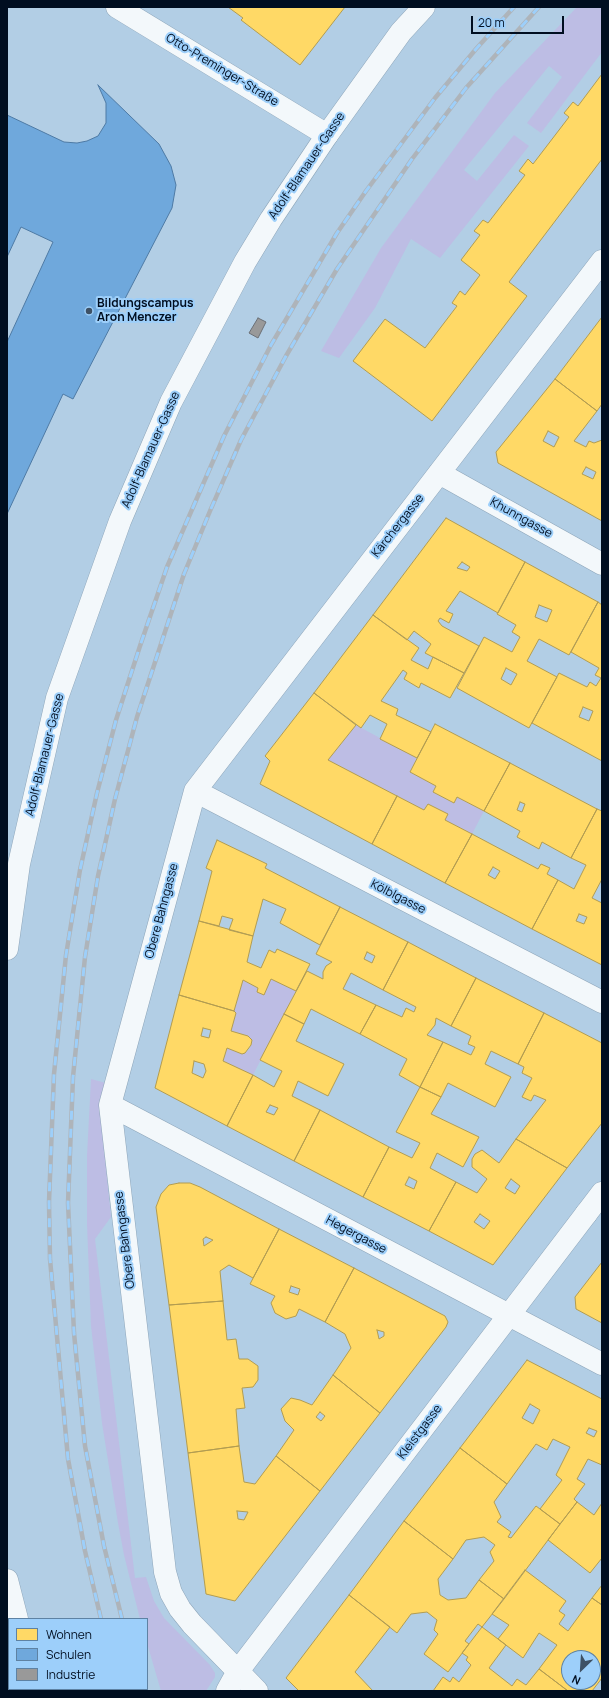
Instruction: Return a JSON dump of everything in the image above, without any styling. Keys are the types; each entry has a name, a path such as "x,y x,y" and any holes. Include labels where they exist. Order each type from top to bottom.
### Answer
{"street":[{"name":"Otto-Preminger-Straße","path":"117,7 326,135"},
{"name":"Adolf-Blamauer-Gasse","path":"7,949 19,864 57,698 120,521 171,402 245,262 326,135 401,32 424,7"},
{"name":"Kärchergasse","path":"195,791 602,261"},
{"name":"Khunngasse","path":"439,473 602,564"},
{"name":"Kölblgasse","path":"195,791 602,1002"},
{"name":"Obere Bahngasse","path":"195,791 110,1105 164,1572 171,1593 180,1609 192,1624 257,1691"},
{"name":"Hegergasse","path":"110,1105 508,1316 602,1364"},
{"name":"Kleistgasse","path":"227,1691 238,1671 602,1193"},
{"path":"7,1580 17,1618"}],"shaded area":[{"path":"577,7 602,7 602,52 541,133 527,123 562,77 549,66 464,170 477,181 514,135 529,146 440,258 411,239 375,308 339,358 321,351 381,248 495,93"},
{"path":"356,725 417,758 410,772 436,786 433,792 454,803 457,797 484,811 472,834 445,820 447,814 428,804 424,810 328,760"},
{"path":"271,979 296,991 253,1075 223,1061 227,1048 242,1054 249,1050 251,1045 252,1040 248,1036 231,1031 236,1013 234,1011 243,980 258,988"},
{"path":"91,1079 106,1083 102,1126 111,1217 95,1239 135,1578 146,1577 154,1601 164,1618 210,1665 215,1673 215,1677 206,1691 161,1691 148,1646 148,1618 140,1618 124,1555 102,1423 91,1326 87,1224 87,1156"}],"building: Wohnen":[{"path":"228,7 345,7 300,65 241,20 243,18"},
{"path":"602,74 602,159 509,282 527,296 432,421 353,361 385,319 425,348 457,306 452,303 460,291 465,295 480,275 461,260 480,235 474,231 483,220 488,223 525,175 519,171 528,159 533,164 569,117 564,113 573,102 578,106"},
{"path":"602,317 602,404 597,411 555,379"},
{"path":"555,379 597,411 574,441 586,447 589,441 594,443 602,440 602,521 498,463 496,452","holes":["548,431 559,437 554,447 543,441","586,467 596,472 593,479 582,474"]},
{"path":"446,518 525,562 498,613 460,591 446,611 453,614 449,623 440,618 438,621 442,626 479,646 464,673 425,653 431,644 414,631 407,640 373,615","holes":["462,562 470,567 467,571 457,568"]},
{"path":"525,562 598,602 569,655 539,639 527,661 557,677 529,728 457,688 484,637 512,652 520,637 512,632 516,625 497,614","holes":["539,605 552,610 547,622 535,617","506,668 517,674 511,685 501,679"]},
{"path":"598,602 602,605 602,761 532,723 559,673 587,687 590,682 596,686 601,678 595,675 599,668 571,652","holes":["583,707 593,711 589,721 579,717"]},
{"path":"373,615 419,648 411,660 428,669 433,657 464,673 450,698 421,683 419,688 404,679 407,673 403,670 381,701 398,709 396,715 431,732 417,758 380,739 387,724 370,715 361,728 314,693"},
{"path":"314,693 356,725 328,760 397,796 372,844 260,784 270,761 265,756"},
{"path":"435,724 510,763 484,811 457,797 454,803 433,792 436,786 410,772"},
{"path":"510,763 597,809 571,858 542,842 539,849 517,837 520,831 484,811","holes":["520,802 525,804 522,812 517,810"]},
{"path":"397,796 424,810 428,804 448,814 445,820 472,834 445,883 372,844"},
{"path":"597,809 602,811 602,879 592,898 602,903 602,965 532,929 558,880 574,889 586,865 571,858","holes":["579,914 587,917 584,924 576,921"]},
{"path":"472,834 538,869 541,864 550,868 547,874 558,880 532,929 445,883","holes":["493,867 500,871 495,879 488,875"]},
{"path":"217,840 267,864 265,868 340,907 320,945 280,923 286,909 263,899 253,936 229,930 233,919 222,916 219,926 199,921 212,871 206,868"},
{"path":"340,907 408,942 383,990 351,973 343,989 376,1005 360,1034 311,1009 304,1024 284,1014 307,971 323,979 323,972 326,966 332,962 316,954","holes":["367,952 375,956 372,963 364,959"]},
{"path":"199,921 253,936 247,962 261,968 269,950 275,953 277,949 310,964 296,991 271,979 264,995 257,992 258,988 243,980 234,1011 179,995"},
{"path":"408,942 476,978 451,1026 436,1018 435,1025 427,1035 443,1042 420,1087 399,1075 407,1059 360,1034 376,1005 402,1017 406,1008 414,1012 416,1007 383,990"},
{"path":"476,978 544,1013 518,1064 491,1051 485,1064 511,1077 495,1107 448,1083 441,1097 420,1087 443,1042 471,1055 475,1047 468,1044 471,1036 451,1026"},
{"path":"179,995 234,1011 236,1013 231,1031 248,1036 252,1040 251,1045 245,1053 242,1054 227,1048 223,1061 253,1075 227,1126 155,1088","holes":["203,1028 211,1030 209,1038 201,1036","194,1061 204,1064 206,1071 203,1078 192,1073"]},
{"path":"544,1013 602,1043 602,1123 567,1168 516,1139 546,1100 534,1095 531,1101 522,1097 532,1078 522,1073 524,1067 518,1064"},
{"path":"284,1014 304,1024 296,1041 344,1064 328,1096 298,1081 292,1096 320,1110 294,1161 227,1126 253,1075 274,1087 282,1071 260,1060","holes":["270,1105 278,1108 274,1115 266,1112"]},
{"path":"420,1087 441,1097 431,1114 479,1137 463,1167 437,1153 430,1168 456,1182 429,1231 363,1197 389,1147 412,1158 420,1143 396,1132","holes":["409,1177 417,1181 414,1189 405,1185"]},
{"path":"320,1110 389,1147 363,1197 294,1161"},
{"path":"516,1139 567,1168 493,1265 429,1231 456,1182 477,1193 487,1179 472,1167 472,1159 475,1154 482,1150 499,1163","holes":["511,1179 520,1186 515,1194 505,1188","480,1214 490,1221 484,1229 474,1222"]},
{"path":"190,1183 200,1187 279,1229 253,1278 229,1265 220,1271 223,1301 169,1305 156,1207 161,1194 169,1185","holes":["206,1237 213,1240 204,1246 203,1239"]},
{"path":"279,1229 354,1268 325,1322 299,1309 296,1316 286,1319 275,1313 271,1303 275,1296 250,1284","holes":["291,1286 300,1289 298,1295 289,1292"]},
{"path":"602,1262 602,1323 576,1309 575,1297"},
{"path":"354,1268 445,1316 448,1322 446,1327 380,1413 333,1375 351,1348 345,1334 325,1322","holes":["377,1330 384,1332 384,1336 379,1339"]},
{"path":"223,1301 227,1340 236,1339 239,1359 248,1359 258,1366 258,1380 253,1387 242,1388 245,1408 236,1409 239,1446 188,1453 169,1305"},
{"path":"527,1360 602,1399 602,1465 588,1459 577,1479 585,1484 574,1499 577,1502 560,1524 540,1509 562,1480 556,1475 570,1447 553,1439 547,1450 536,1444 507,1484 460,1448","holes":["530,1404 540,1410 533,1424 522,1418","589,1428 597,1431 594,1437 586,1433"]},
{"path":"333,1375 380,1413 320,1491 276,1456 294,1430 285,1421 281,1409 291,1398 312,1405","holes":["320,1412 325,1416 321,1421 316,1417"]},
{"path":"239,1446 244,1482 255,1484 276,1456 320,1491 235,1601 206,1594 188,1453","holes":["237,1511 248,1512 244,1520 238,1519"]},
{"path":"460,1448 507,1484 494,1502 501,1517 497,1522 511,1532 508,1537 511,1538 536,1506 560,1524 504,1599 479,1580 494,1561 490,1552 495,1545 484,1537 466,1540 453,1559 404,1521"},
{"path":"577,1502 594,1515 602,1503 602,1558 590,1573 548,1540"},
{"path":"404,1521 453,1559 438,1579 440,1595 448,1600 466,1598 479,1580 504,1599 482,1627 478,1624 465,1641 469,1644 448,1672 424,1654 438,1634 434,1630 437,1620 427,1612 411,1614 397,1633 349,1595"},
{"path":"525,1570 566,1601 559,1611 565,1615 559,1624 568,1631 592,1598 602,1605 602,1678 601,1679 601,1650 561,1650 561,1686 539,1669 557,1645 539,1633 523,1658 498,1639 509,1625 492,1614"},
{"path":"602,1585 602,1605 592,1598"},
{"path":"349,1595 390,1627 355,1672 373,1691 299,1691 286,1678"},
{"path":"482,1627 506,1645 489,1668 512,1686 517,1679 526,1685 539,1669 561,1686 561,1690 568,1691 433,1691 443,1677 450,1682 453,1677 459,1682 471,1665 466,1660 468,1657 462,1653"},
{"path":"567,1690 593,1690 592,1691"}],"building: Schulen":[{"path":"98,85 159,144 171,166 176,185 172,208 73,399 63,394 7,514 7,342 53,242 21,227 7,257 7,115 64,142 77,143 87,141 98,136 106,123 106,103"}],"building: Industrie":[{"path":"258,318 266,322 258,338 249,333"}],"railway":[{"path":"101,1618 85,1551 68,1459 50,1259 49,1202 54,1074 66,955 80,870 97,793 116,720 167,567 224,436 271,345 337,233 366,191 435,98 514,7"},
{"path":"122,1618 104,1546 85,1446 74,1333 68,1203 73,1077 85,957 98,876 115,799 137,717 184,574 241,440 286,356 337,269 412,159 466,88 539,7"}],"place":[{"name":"Bildungscampus Aron Menczer","path":"89,311"}]}
